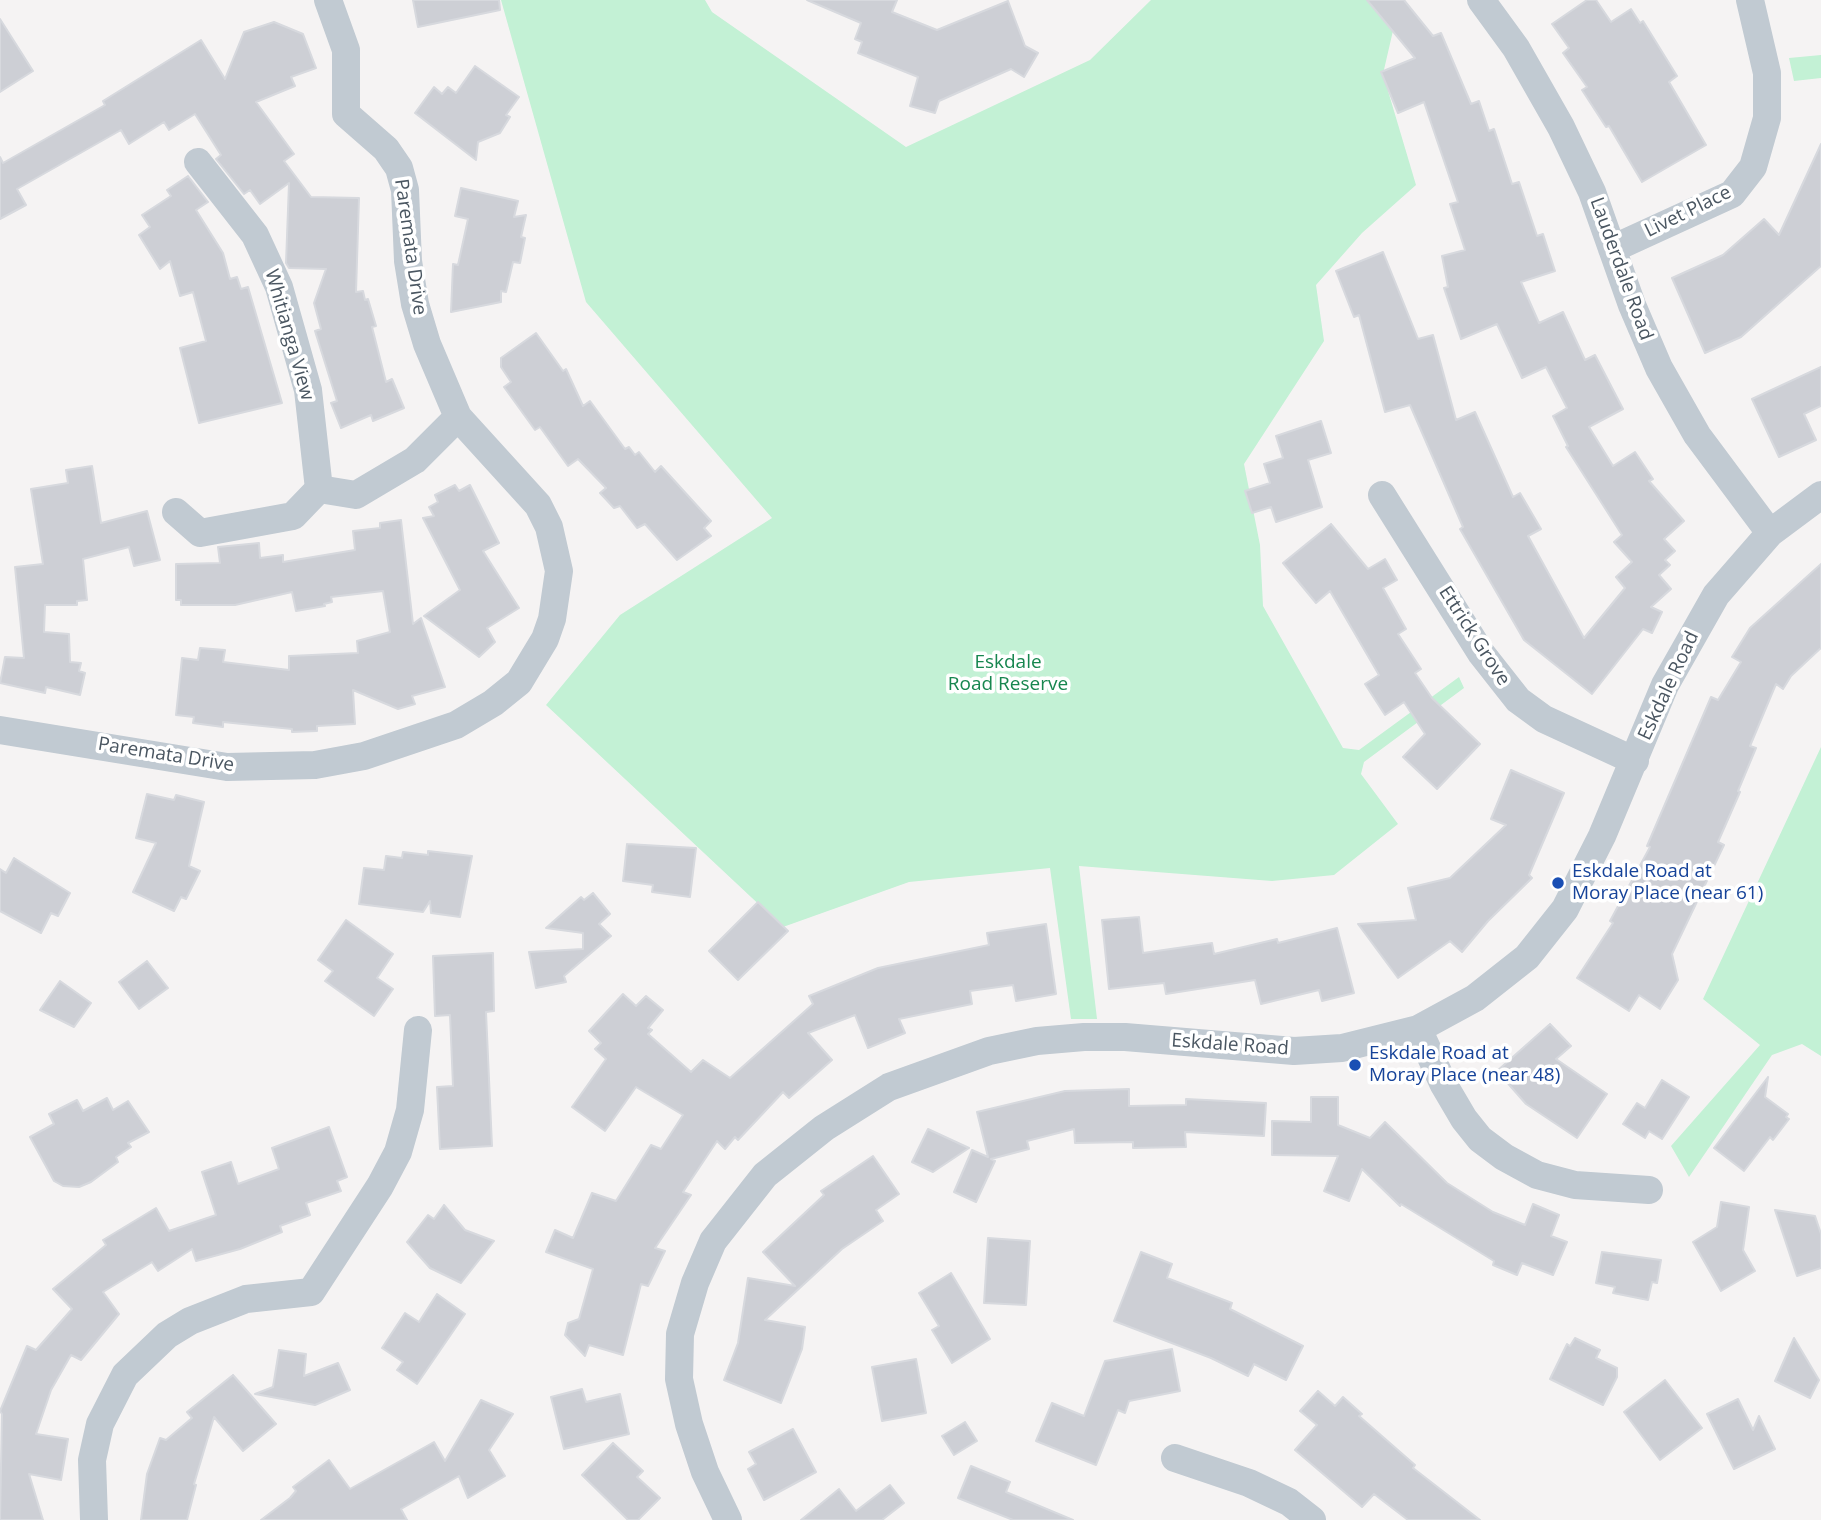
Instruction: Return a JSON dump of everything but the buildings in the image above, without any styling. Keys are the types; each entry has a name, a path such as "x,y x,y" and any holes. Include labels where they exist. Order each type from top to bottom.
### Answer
{"street":[{"name":"Paremata Drive","path":"0,730 227,767 302,766 364,756 424,738 456,725 493,703 519,682 545,639 554,609 559,571 549,527 538,505 458,417 427,344 415,304 408,261 405,190 399,168 386,149 346,114 346,50 328,0"},
{"name":"Lauderdale Road","path":"1481,0 1516,48 1561,127 1592,192 1659,368 1697,435 1729,482 1770,533"},
{"name":"Livet Place","path":"1612,249 1732,194 1753,167 1767,118 1767,73 1750,0"},
{"name":"Whitianga View","path":"198,162 255,235 279,287 308,390 319,489"},
{"path":"176,512 200,533 293,516 319,489 356,495 415,460 458,417"},
{"name":"Ettrick Grove","path":"1382,495 1481,653 1518,700 1544,719 1634,761"},
{"name":"Eskdale Road","path":"728,1520 705,1472 689,1424 679,1379 680,1334 695,1283 713,1241 765,1175 824,1128 889,1087 989,1051 1037,1041 1125,1037 1294,1051 1342,1048 1418,1029 1475,998 1504,978 1550,930 1580,881 1665,685 1687,641 1716,595 1770,533 1821,495"},
{"path":"1418,1029 1444,1085 1464,1119 1480,1139 1504,1157 1537,1175 1575,1185 1649,1190"},
{"path":"94,1520 92,1460 100,1424 125,1375 167,1335 190,1321 246,1299 311,1292 380,1186 398,1152 410,1110 418,1030"},
{"path":"1175,1458 1248,1483 1289,1502 1312,1520"}],"green space":[{"name":"Eskdale Road Reserve","path":"501,0 705,0 712,12 906,147 1090,60 1151,0 1379,0 1395,22 1383,74 1416,185 1362,233 1316,285 1324,341 1244,464 1260,545 1263,606 1343,748 1359,750 1459,677 1464,688 1364,762 1361,774 1398,824 1334,875 1272,881 1079,866 1097,1019 1071,1019 1050,868 909,882 783,927 546,705 620,615 772,518 586,302"},
{"path":"1821,55 1821,78 1794,81 1789,58"},
{"path":"1821,747 1821,1056 1802,1044 1772,1055 1689,1177 1671,1146 1760,1045 1703,999"}],"place":[{"name":"Eskdale Road at Moray Place (near 61)","path":"1558,883"},
{"name":"Eskdale Road at Moray Place (near 48)","path":"1355,1065"}]}
